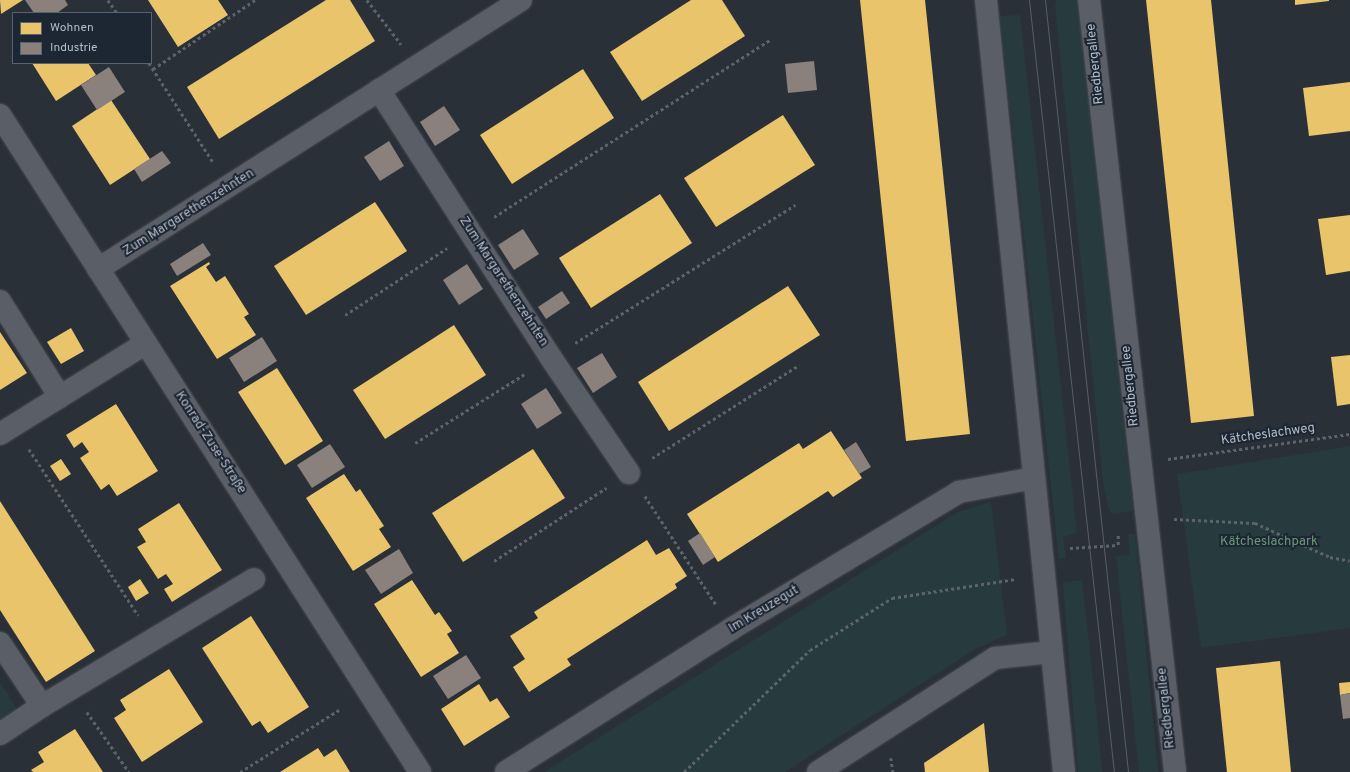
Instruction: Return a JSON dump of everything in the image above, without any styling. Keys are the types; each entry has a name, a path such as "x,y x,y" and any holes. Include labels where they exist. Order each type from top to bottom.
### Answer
{"street":[{"name":"Zum Margarethenzehnten","path":"98,269 230,187 417,65 521,0"},
{"path":"986,0 1034,478 1042,573 1064,772"},
{"name":"Riedbergallee","path":"1089,0 1175,772"},
{"name":"Zum Margarethenzehnten","path":"379,90 551,358 629,473"},
{"name":"Konrad-Zuse-Straße","path":"3,126 146,343 420,772"},
{"path":"0,301 60,397"},
{"path":"7,430 146,343"},
{"name":"Im Kreuzegut","path":"506,772 731,629 959,492 1034,478"},
{"path":"0,734 42,706 254,579"},
{"path":"0,643 42,706"},
{"path":"818,772 995,658 1051,652"}],"path":[{"path":"108,0 116,12"},
{"path":"153,70 255,0"},
{"path":"368,0 417,65"},
{"path":"345,315 771,39"},
{"path":"150,64 230,187"},
{"path":"415,443 795,205"},
{"path":"7,430 154,639"},
{"name":"Kätcheslachweg","path":"1188,456 1350,434"},
{"path":"629,473 731,629"},
{"path":"1178,518 1255,522 1330,557 1350,561"},
{"path":"1067,548 1118,545"},
{"path":"684,772 810,650 892,598 1042,573"},
{"path":"71,689 129,772"},
{"path":"240,772 339,710"}],"green space":[{"path":"1057,0 1077,0 1133,511 1113,514 1109,510 1103,481 1055,5"},
{"path":"1020,15 1077,533 1063,537 1066,558 1059,559 1000,16"},
{"name":"Kätcheslachpark","path":"1350,446 1350,628 1201,648 1177,474"},
{"path":"991,502 1007,635 975,649 785,772 544,772 958,512"},
{"path":"1128,534 1135,534 1158,772 1139,772 1116,556 1130,555"},
{"path":"1082,580 1102,772 1078,772 1063,582"},
{"path":"0,682 17,709 0,720"}],"building: Wohnen":[{"path":"0,0 23,0 1,14"},
{"path":"148,0 218,0 228,15 178,47"},
{"path":"326,0 350,0 375,41 219,139 187,87"},
{"path":"691,0 722,0 745,36 642,101 610,52"},
{"path":"860,0 925,0 970,434 906,441"},
{"path":"1146,0 1211,0 1254,416 1191,423"},
{"path":"1295,0 1329,0 1329,1 1295,5"},
{"path":"33,64 89,64 96,75 56,101"},
{"path":"583,69 614,118 512,184 480,135"},
{"path":"1350,82 1350,131 1309,136 1303,88"},
{"path":"111,100 150,159 110,185 72,126"},
{"path":"783,115 815,165 716,227 684,178"},
{"path":"660,194 692,243 591,308 559,258"},
{"path":"375,202 407,251 306,315 274,266"},
{"path":"1350,215 1350,271 1326,275 1318,219"},
{"path":"209,262 210,264 206,267 216,282 225,276 249,314 244,317 256,335 217,359 170,286"},
{"path":"788,286 820,335 669,431 638,382"},
{"path":"454,325 486,375 385,439 353,390"},
{"path":"71,328 84,351 61,364 47,342"},
{"path":"0,332 27,373 0,390"},
{"path":"1350,355 1350,404 1337,406 1331,357"},
{"path":"277,368 323,441 285,465 238,392"},
{"path":"116,404 158,471 117,496 109,484 101,490 80,458 89,452 82,442 74,448 66,435"},
{"path":"831,431 862,478 833,497 828,491 718,562 687,514 799,443 803,449"},
{"path":"533,449 565,498 463,562 432,513"},
{"path":"61,459 71,474 60,481 50,466"},
{"path":"344,474 356,492 360,489 384,526 379,529 391,547 353,571 306,498"},
{"path":"0,501 95,651 46,682 0,610"},
{"path":"179,503 222,570 172,602 164,589 173,584 166,574 158,579 137,547 146,542 138,529"},
{"path":"647,540 656,555 669,548 687,576 675,584 677,588 567,659 571,665 529,692 513,667 525,659 510,636 538,618 534,612"},
{"path":"140,579 149,593 136,601 128,587"},
{"path":"412,580 435,615 439,612 452,631 447,634 459,653 421,677 374,604"},
{"path":"251,616 309,707 268,733 260,721 252,726 202,648"},
{"path":"1280,661 1291,772 1227,772 1216,668"},
{"path":"169,669 203,722 142,762 114,718 126,710 120,700"},
{"path":"1350,682 1350,693 1340,695 1339,683"},
{"path":"479,684 490,702 497,698 510,717 464,746 441,709"},
{"path":"984,723 989,772 925,772 924,763"},
{"path":"75,729 103,772 33,772 31,770 44,762 38,752"},
{"path":"318,748 324,757 336,749 350,772 280,772"}],"building: Industrie":[{"path":"25,0 65,0 68,5 58,12 33,12"},
{"path":"814,61 817,90 788,93 785,64"},
{"path":"109,67 125,92 97,110 81,85"},
{"path":"444,106 460,130 435,146 420,122"},
{"path":"389,141 404,166 380,181 364,157"},
{"path":"162,151 171,163 142,182 134,169"},
{"path":"523,229 539,254 514,270 498,245"},
{"path":"203,243 211,255 177,276 170,264"},
{"path":"467,264 483,289 459,305 443,280"},
{"path":"562,291 570,303 546,319 538,307"},
{"path":"262,337 277,361 244,382 229,358"},
{"path":"602,353 617,377 593,393 577,368"},
{"path":"546,388 562,413 537,429 521,404"},
{"path":"856,442 871,467 859,474 844,450"},
{"path":"330,444 345,467 312,488 297,465"},
{"path":"700,533 715,557 703,565 688,541"},
{"path":"399,549 413,573 381,594 365,570"},
{"path":"466,655 481,678 448,699 433,676"},
{"path":"1350,693 1350,718 1343,719 1340,695"}],"tram line":[{"path":"1029,0 1114,772"},
{"path":"1045,0 1128,772"}]}
